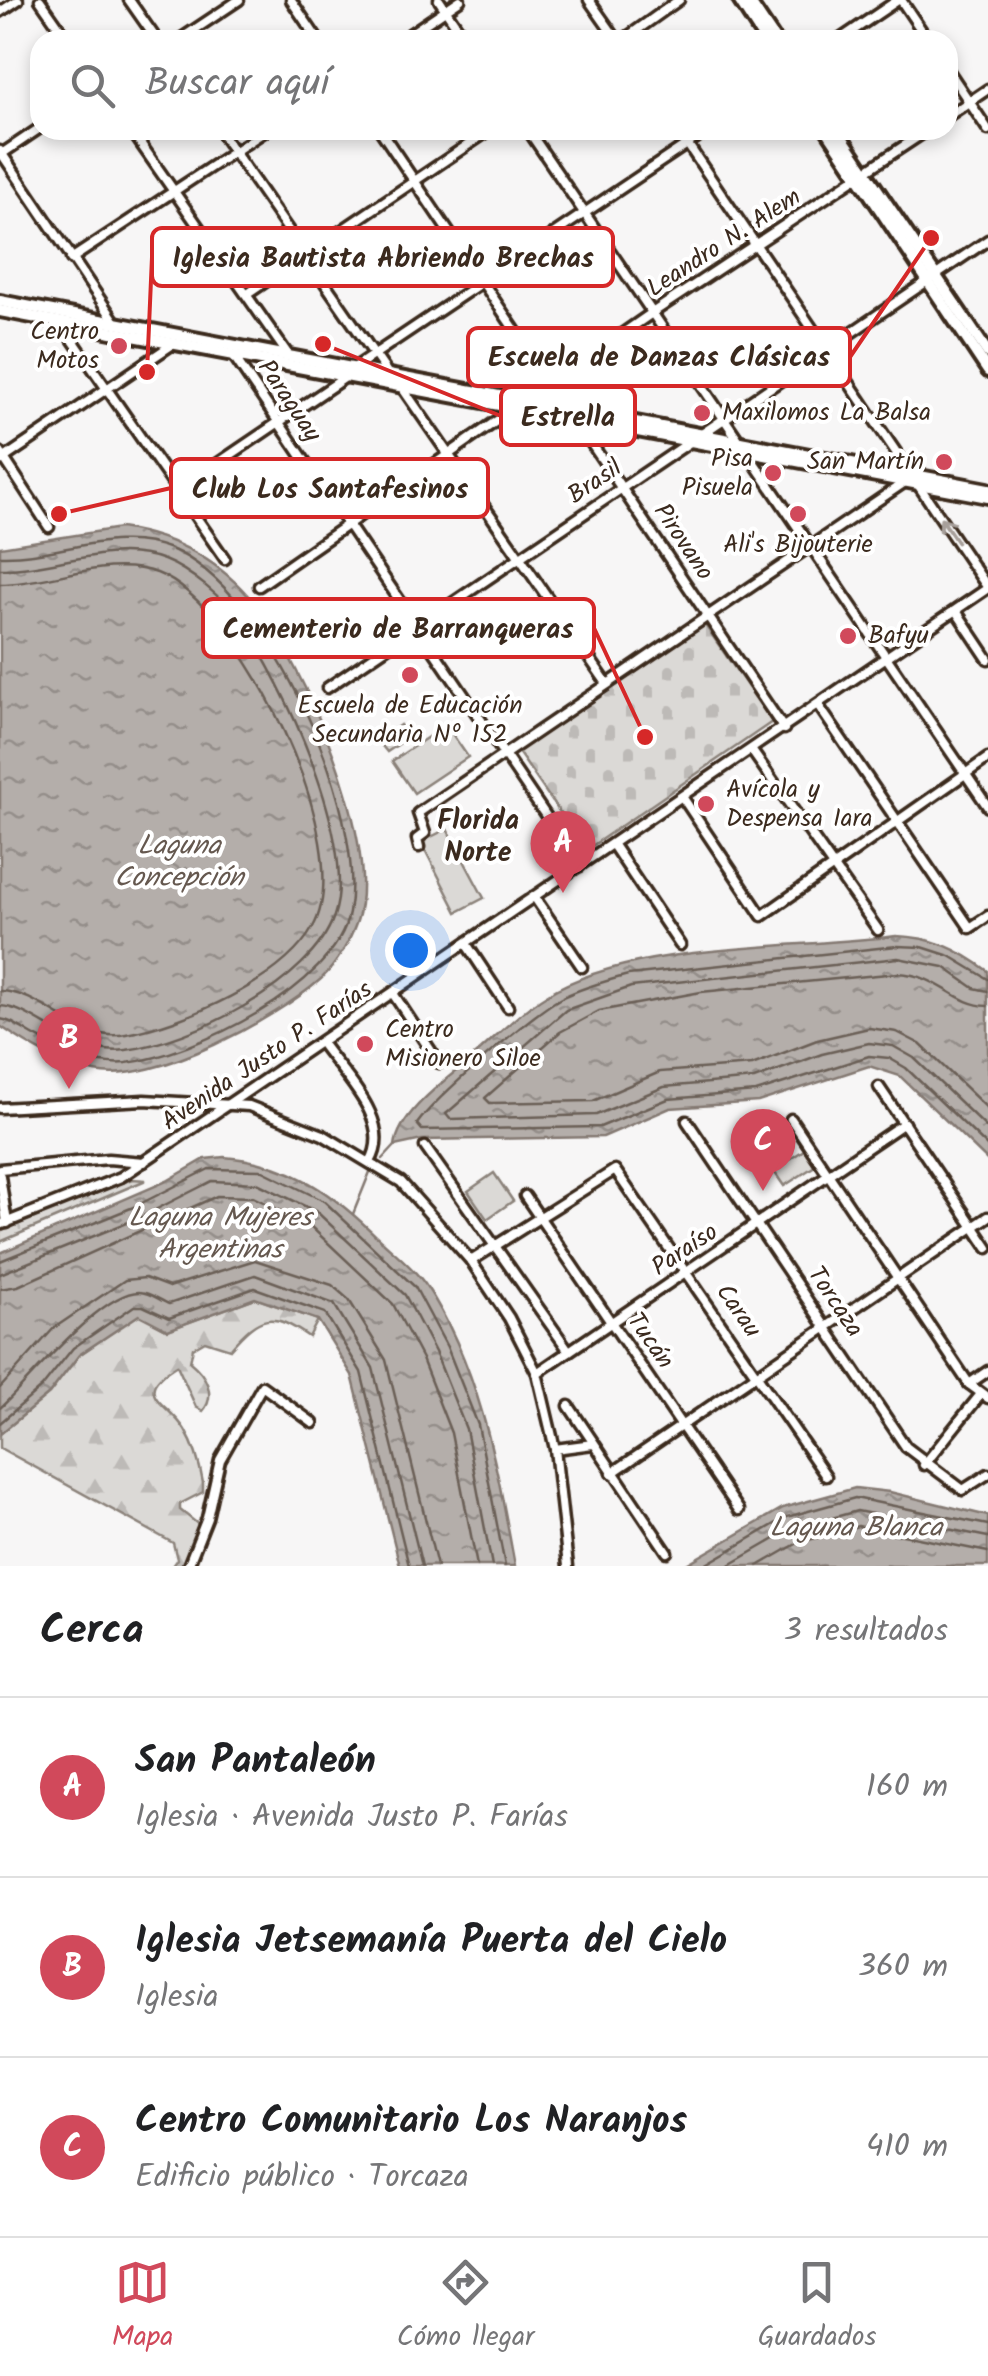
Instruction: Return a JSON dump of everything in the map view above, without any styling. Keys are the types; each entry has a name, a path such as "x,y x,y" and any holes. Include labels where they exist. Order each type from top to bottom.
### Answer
{"main road":[{"path":"738,0 758,30"},
{"path":"748,0 769,30"},
{"path":"834,140 863,175"},
{"path":"843,140 988,371"},
{"path":"932,278 988,353"},
{"path":"1,310 116,323 289,356 402,387 568,408 696,438"},
{"path":"1,310 233,355 390,376 575,420 988,490"},
{"path":"907,477 918,484 988,498"}],"street":[{"path":"0,12 18,0"},
{"path":"40,0 61,30"},
{"path":"128,0 150,30"},
{"path":"194,30 239,0"},
{"path":"291,0 311,30"},
{"path":"439,0 459,30"},
{"path":"416,30 460,0"},
{"path":"590,0 612,30"},
{"path":"635,30 680,0"},
{"path":"854,30 900,0 921,30"},
{"path":"958,85 988,130"},
{"path":"958,109 988,89"},
{"path":"30,134 1,153 116,323"},
{"path":"139,140 249,293 289,356"},
{"path":"226,140 372,355 402,387 451,454 606,682"},
{"path":"71,258 252,140"},
{"name":"Pirovano","path":"387,140 784,728"},
{"path":"249,293 475,140"},
{"path":"535,140 988,807"},
{"path":"419,847 417,839 425,833 418,813 812,546 907,477 685,140"},
{"path":"176,491 694,140"},
{"name":"Leandro N. Alem","path":"259,586 652,313 914,140"},
{"name":"Brasil","path":"327,688 988,240"},
{"path":"61,322 225,559"},
{"path":"49,527 1,457 173,344"},
{"name":"Paraguay","path":"233,355 580,866"},
{"path":"918,484 988,588"},
{"name":"Avenida Justo P. Farías","path":"4,1224 121,1177 234,1104 988,588"},
{"path":"956,610 988,659"},
{"path":"818,705 970,928 985,922"},
{"path":"752,750 878,930"},
{"path":"683,798 762,916 988,758"},
{"path":"613,845 680,945"},
{"path":"535,898 582,967"},
{"path":"468,944 508,1007"},
{"path":"394,995 439,1062"},
{"path":"322,1044 378,1125 380,1147 370,1162"},
{"path":"879,1087 988,1248"},
{"path":"0,1108 144,1100 234,1104 287,1118 370,1162 421,1200 471,1262 509,1318 537,1374 555,1449 568,1566"},
{"path":"791,1119 969,1384 985,1396 924,1465"},
{"name":"Torcaza","path":"687,1121 906,1447 924,1465 964,1490 988,1474"},
{"name":"Paraíso","path":"537,1374 904,1123"},
{"path":"425,1147 569,1350"},
{"path":"4,1224 0,1172 108,1160 144,1162"},
{"name":"Carau","path":"541,1217 615,1170 826,1476"},
{"name":"Tucán","path":"525,1196 740,1510"},
{"path":"471,1262 541,1217"},
{"path":"612,1473 988,1217"},
{"path":"969,1384 988,1371"},
{"path":"188,1566 207,1518 220,1460 262,1386 313,1423"},
{"path":"569,1406 667,1552"},
{"path":"555,1449 593,1444"}],"green space":[{"path":"705,625 772,722 586,850 518,752"},
{"path":"400,725 409,737 387,752 378,741"},
{"path":"446,725 468,757 414,793 392,761"},
{"path":"447,829 484,898 457,912 421,842"},
{"path":"804,1150 815,1166 784,1186 773,1170"},
{"path":"494,1173 513,1201 487,1219 468,1191"},
{"path":"132,1179 146,1180 0,1242 0,1230"},
{"path":"255,1298 318,1320 309,1337 285,1323 267,1320 250,1329 230,1349 205,1341 193,1348 190,1362 209,1391 203,1411 196,1407 177,1365 155,1384 156,1398 188,1436 203,1483 203,1492 180,1504 180,1510 199,1525 184,1566 172,1566 177,1559 173,1543 0,1448 0,1434 49,1394 79,1355 139,1314 168,1330"}],"water":[{"name":"Laguna Concepción","path":"120,528 159,537 195,552 241,588 275,632 316,711 334,757 359,848 362,888 357,921 342,952 327,973 301,995 214,1045 181,1059 120,1073 70,1065 0,1026 0,547"},
{"path":"896,936 945,946 988,971 988,1161 900,1076 869,1066 758,1102 670,1108 603,1137 422,1140 395,1146 403,1124 421,1102 532,1005 557,989 593,974 677,955"},
{"name":"Laguna Mujeres Argentinas","path":"224,1157 285,1171 321,1190 354,1215 425,1284 444,1316 473,1385 493,1456 515,1566 400,1566 352,1375 318,1320 255,1298 168,1330 139,1315 79,1355 49,1394 0,1434 0,1253 167,1181 205,1159"},
{"name":"Laguna Blanca","path":"855,1488 890,1492 988,1516 988,1566 683,1566 783,1508"}],"waterway":[{"path":"383,1159 395,1146"},
{"path":"353,1214 370,1172"}],"place":[{"name":"Escuela de Danzas Clásicas","path":"931,238"},
{"name":"Estrella","path":"323,344"},
{"name":"Centro Motos","path":"119,346"},
{"name":"Iglesia Bautista Abriendo Brechas","path":"147,372"},
{"name":"Maxilomos La Balsa","path":"702,413"},
{"name":"San Martín","path":"944,462"},
{"name":"Pisa Pisuela","path":"773,473"},
{"name":"Club Los Santafesinos","path":"59,514"},
{"name":"Ali's Bijouterie","path":"798,514"},
{"name":"Bafyu","path":"848,636"},
{"name":"Escuela de Educación Secundaria Nº 152","path":"410,675"},
{"name":"Cementerio de Barranqueras","path":"645,737"},
{"name":"Avícola y Despensa Iara","path":"706,804"},
{"name":"San Pantaleón","path":"563,893"},
{"name":"Centro Misionero Siloe","path":"365,1044"},
{"name":"Iglesia Jetsemanía Puerta del Cielo","path":"69,1089"},
{"name":"Centro Comunitario Los Naranjos","path":"763,1191"}],"district":[{"name":"Florida Norte","path":"478,837"}]}
